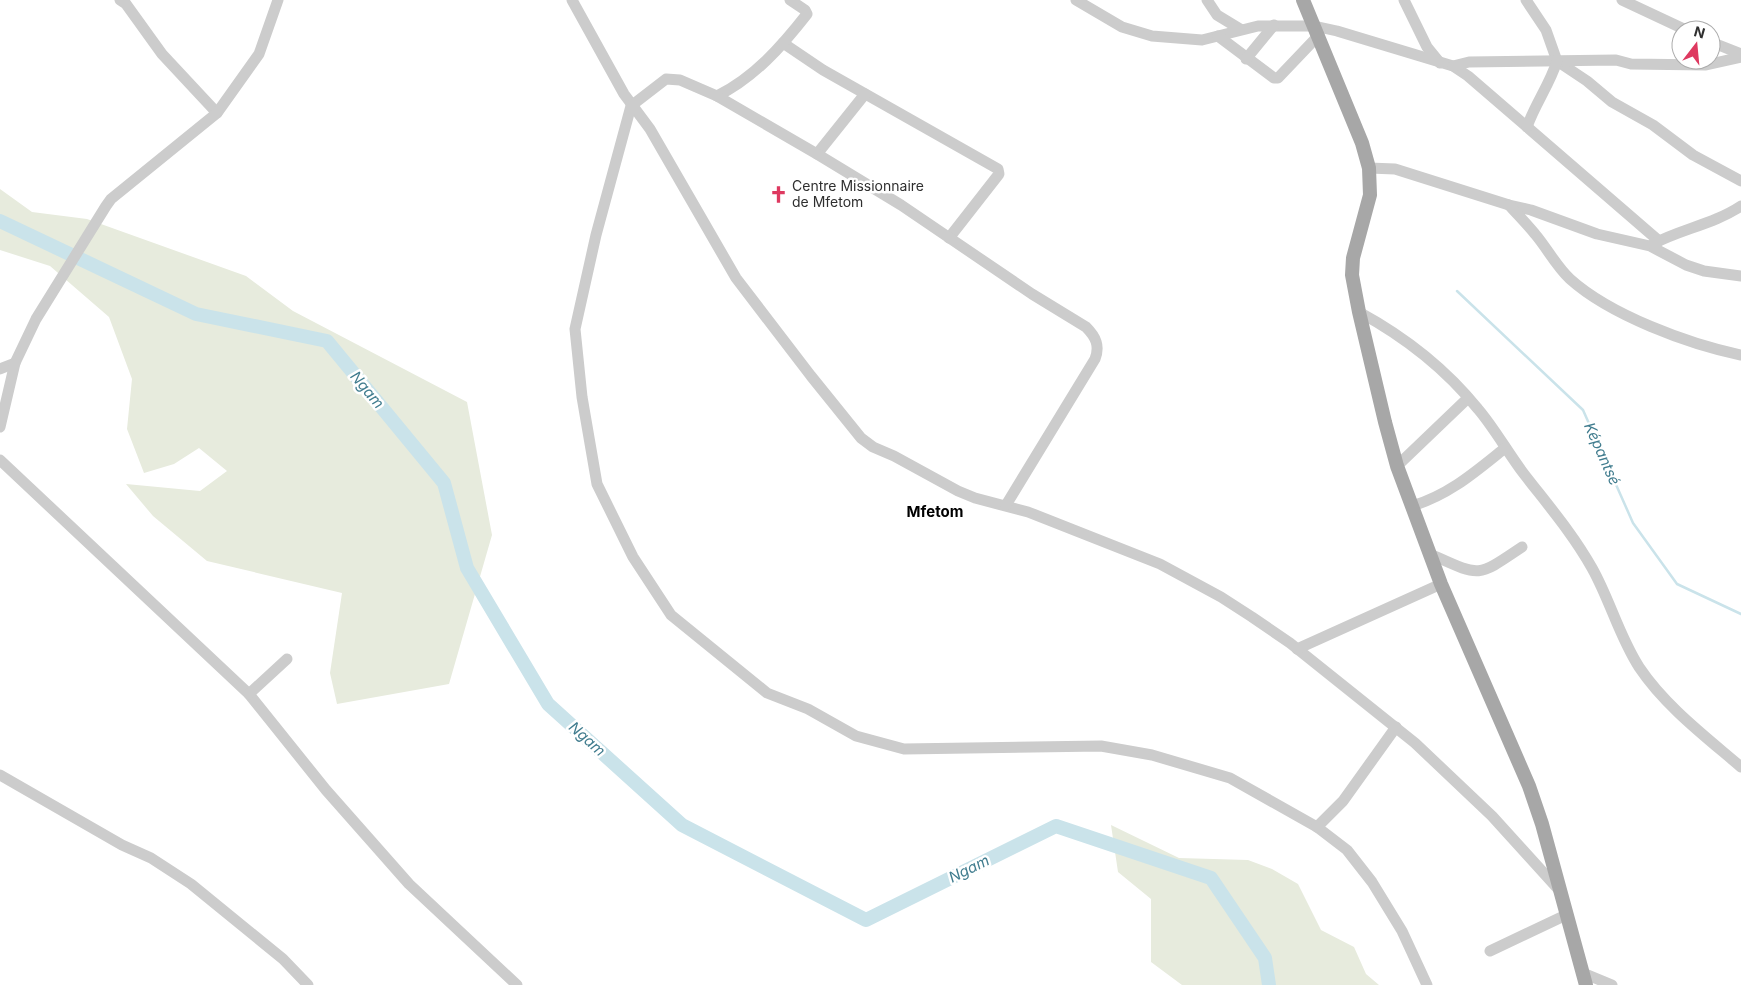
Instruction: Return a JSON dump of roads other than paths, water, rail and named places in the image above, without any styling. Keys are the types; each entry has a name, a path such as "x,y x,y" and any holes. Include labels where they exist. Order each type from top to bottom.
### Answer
{"main road":[{"path":"1303,0 1369,168 1370,203 1352,266 1359,312 1397,466 1441,584 1529,786 1584,979"}],"street":[{"path":"0,427 15,363 41,310 108,202 217,113 259,54 278,0"},
{"path":"717,96 738,86 783,43 807,13 790,0"},
{"path":"1076,0 1122,27 1152,36 1202,40 1240,29 1274,25 1365,39 1453,66 1468,76 1641,222 1654,244"},
{"path":"1207,0 1217,15 1240,29"},
{"path":"1404,0 1427,47 1440,63"},
{"path":"1526,0 1546,30 1557,61 1552,80 1533,111 1527,127"},
{"path":"1622,0 1671,23"},
{"path":"124,1 162,54 217,113"},
{"path":"576,1 631,106 650,129 736,278 861,438 873,447 902,460 958,491 975,498 1006,505 1160,564 1222,597 1297,649 1396,727 1492,816 1560,891"},
{"path":"1222,35 1227,21"},
{"path":"1246,59 1274,25"},
{"path":"1222,35 1246,59 1274,78 1278,78 1316,31"},
{"path":"783,43 810,62 865,94 998,168 999,174 949,238"},
{"path":"1721,47 1741,56"},
{"path":"1453,66 1469,62 1616,60 1631,64 1706,65 1741,56"},
{"path":"1557,61 1587,80 1612,102 1653,125 1693,155 1741,181"},
{"path":"1006,505 1098,351 1097,343 1086,327 817,154 717,96 680,80 666,79 631,106 598,225 576,329 582,397 597,484 633,558 671,615 767,693 808,709 856,736 904,749 1102,746 1152,755 1230,778 1317,828 1347,850 1372,882 1402,931 1427,985"},
{"path":"817,154 865,94"},
{"path":"1369,168 1395,168 1509,205 1531,210 1597,234 1654,244 1695,268 1741,276"},
{"path":"1509,205 1535,233 1564,274 1603,301 1636,320 1683,339 1741,355"},
{"path":"1654,244 1688,228 1726,216 1741,206"},
{"path":"1359,312 1416,348 1468,398 1578,543 1604,590 1628,648 1648,679 1676,709 1741,767"},
{"path":"0,369 15,363"},
{"path":"1397,466 1468,398"},
{"path":"1412,506 1431,500 1456,487 1505,448"},
{"path":"0,460 249,694 326,790 409,884 517,985"},
{"path":"1430,554 1462,568 1478,572 1491,567 1522,547"},
{"path":"1297,649 1441,584"},
{"path":"249,694 287,660"},
{"path":"1317,828 1343,800 1396,727"},
{"path":"0,775 122,845 150,858 191,884 260,940 308,985"},
{"path":"1490,951 1566,915"},
{"path":"1584,979 1612,985"}],"waterway":[{"name":"Ngam","path":"0,221 196,314 327,341 444,483 467,568 548,704 682,825 866,920 1056,826 1211,878 1265,958 1269,985"},
{"name":"Képantsé","path":"1457,291 1583,410 1633,523 1677,584 1741,614"}],"place":[{"name":"Centre Missionnaire de Mfetom","path":"778,194"}],"district":[{"name":"Mfetom","path":"935,512"}]}
